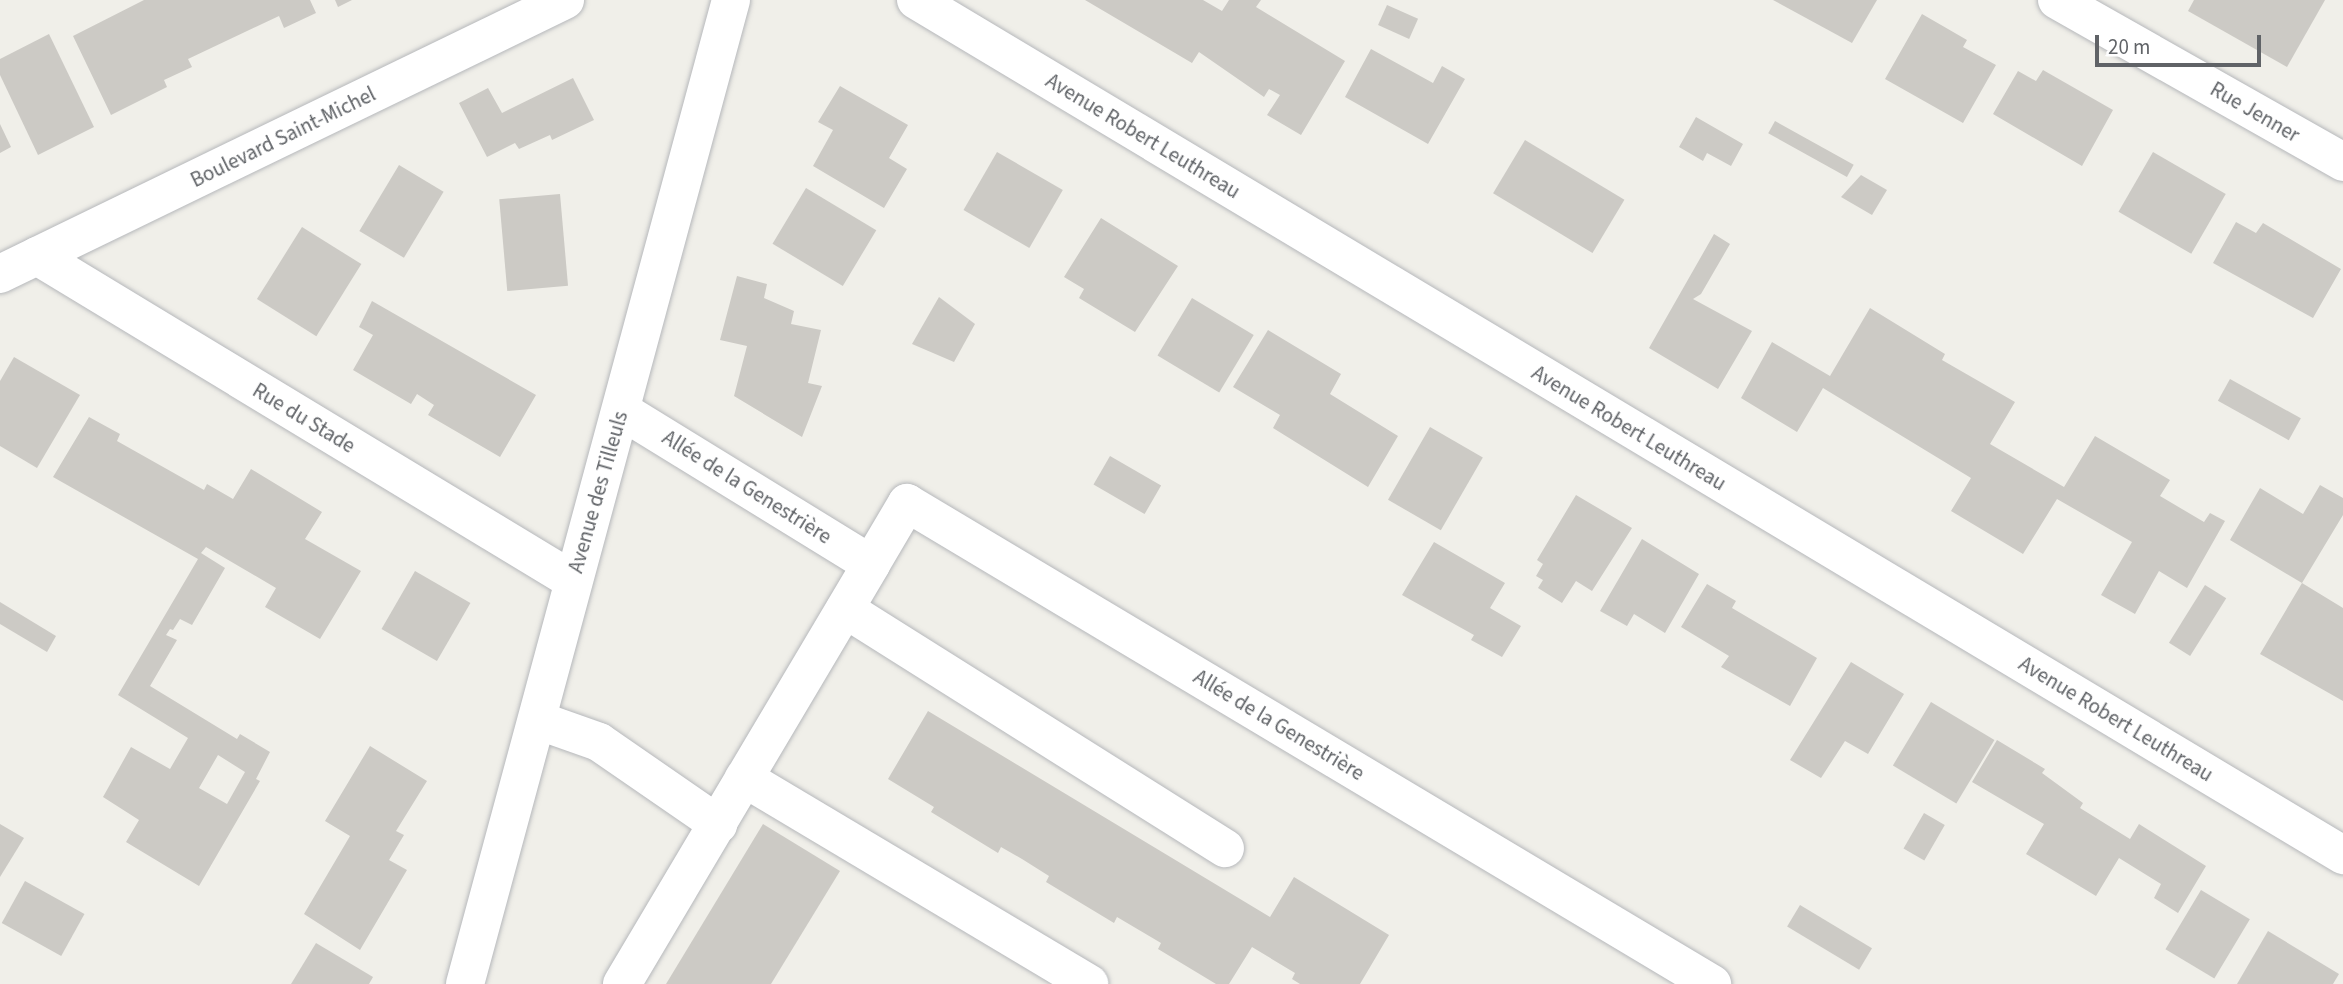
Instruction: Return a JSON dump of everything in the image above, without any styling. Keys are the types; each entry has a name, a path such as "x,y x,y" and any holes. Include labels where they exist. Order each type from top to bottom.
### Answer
{"street":[{"name":"Boulevard Saint-Michel","path":"0,274 565,0"},
{"name":"Avenue des Tilleuls","path":"465,984 572,580 622,411 731,0"},
{"name":"Avenue Robert Leuthreau","path":"916,0 2343,855"},
{"name":"Rue Jenner","path":"2057,0 2343,162"},
{"name":"Rue du Stade","path":"37,256 572,580"},
{"name":"Allée de la Genestrière","path":"622,411 871,564"},
{"name":"Allée de la Genestrière","path":"622,984 907,503 1712,984"},
{"path":"845,609 1225,848"},
{"path":"537,720 599,742 718,824"},
{"path":"744,778 1089,984"}],"building":[{"path":"144,0 310,0 316,13 284,28 279,16 188,59 192,67 164,80 167,87 111,115 73,36"},
{"path":"335,0 352,0 338,7"},
{"path":"1085,0 1203,0 1222,11 1229,0 1261,0 1256,7 1345,61 1301,135 1267,115 1280,95 1269,89 1264,97 1199,52 1192,63"},
{"path":"1773,0 1877,0 1852,43"},
{"path":"2194,0 2325,0 2287,67 2188,11"},
{"path":"1387,5 1418,19 1409,39 1378,25"},
{"path":"1922,14 1967,40 1963,47 1996,65 1963,123 1885,79"},
{"path":"49,34 94,127 38,155 0,75 0,59"},
{"path":"1371,49 1433,83 1442,66 1465,79 1428,144 1345,97"},
{"path":"2043,70 2113,110 2082,166 1993,114 2018,71 2036,81"},
{"path":"573,78 594,120 552,140 550,135 519,149 515,143 487,157 459,103 488,88 502,113"},
{"path":"840,86 908,125 889,158 907,169 884,208 813,166 833,130 818,122"},
{"path":"1696,117 1743,144 1731,166 1707,153 1703,161 1679,147"},
{"path":"1775,121 1854,165 1847,177 1768,133"},
{"path":"0,124 11,147 0,153"},
{"path":"1525,140 1624,200 1592,253 1493,193"},
{"path":"997,152 1063,190 1029,248 964,210"},
{"path":"2153,152 2226,194 2191,254 2118,212"},
{"path":"399,165 444,192 404,258 359,231"},
{"path":"1861,175 1887,190 1872,215 1841,197"},
{"path":"806,188 876,230 843,286 773,244"},
{"path":"560,194 568,286 507,291 499,199"},
{"path":"1101,218 1178,266 1135,332 1079,298 1084,289 1064,277"},
{"path":"2236,222 2256,233 2263,223 2341,269 2313,318 2213,263"},
{"path":"302,227 361,264 316,336 257,299"},
{"path":"1714,234 1730,244 1701,294 1693,299 1752,331 1718,389 1649,348"},
{"path":"737,276 767,284 764,298 794,311 791,324 821,330 808,383 822,386 802,437 734,396 747,346 720,340"},
{"path":"939,297 975,324 954,362 912,344"},
{"path":"1192,298 1254,335 1219,393 1157,355"},
{"path":"372,301 536,395 500,457 428,415 434,405 417,394 411,404 353,370 373,335 359,327"},
{"path":"1870,308 1945,354 1942,360 2015,402 1990,444 2064,487 2095,436 2170,480 2160,496 2204,522 2210,513 2225,521 2187,588 2159,571 2135,614 2101,595 2132,542 2057,499 2023,554 1951,511 1971,478 1823,388 1797,432 1741,398 1772,342 1830,376"},
{"path":"1268,330 1341,374 1330,394 1398,436 1368,487 1273,428 1280,415 1233,387"},
{"path":"14,357 80,395 37,468 0,446 0,381"},
{"path":"2230,379 2301,418 2289,440 2218,401"},
{"path":"89,417 120,434 117,441 204,490 207,484 233,499 251,469 322,512 305,539 361,571 320,639 265,607 276,588 206,547 201,553 225,568 192,625 180,619 166,635 177,640 150,686 237,739 240,734 270,752 256,779 260,781 199,886 126,842 139,820 103,797 131,747 170,769 188,738 118,695 198,559 53,477","holes":["218,755 245,772 227,804 199,788"]},
{"path":"1430,427 1483,458 1441,530 1388,500"},
{"path":"1110,456 1161,486 1145,514 1094,485"},
{"path":"2320,485 2343,498 2343,515 2302,583 2230,540 2260,488 2303,514"},
{"path":"1576,495 1632,528 1592,591 1576,581 1562,603 1538,588 1543,580 1536,576 1543,564 1537,560"},
{"path":"1642,539 1699,574 1665,633 1634,614 1627,626 1600,611"},
{"path":"1434,542 1505,583 1490,608 1521,626 1502,657 1471,640 1474,635 1402,595"},
{"path":"415,571 470,603 437,661 382,629"},
{"path":"2302,583 2343,608 2343,701 2260,654"},
{"path":"1707,584 1736,601 1732,608 1817,658 1790,706 1721,667 1729,656 1681,627"},
{"path":"2205,585 2226,598 2190,656 2169,643"},
{"path":"0,602 56,636 47,652 0,624"},
{"path":"1851,662 1904,694 1868,754 1845,741 1821,778 1790,760"},
{"path":"1931,702 1994,740 1956,804 1893,765"},
{"path":"928,711 1270,917 1294,877 1389,935 1360,984 1300,984 1292,979 1295,973 1252,947 1229,984 1216,984 1158,949 1161,943 1117,917 1114,923 1046,882 1049,876 1022,859 1001,847 998,853 931,812 934,807 888,779"},
{"path":"1997,740 2045,769 2042,773 2083,803 2080,808 2130,839 2139,824 2206,866 2178,913 2154,898 2161,884 2119,858 2096,896 2026,854 2044,824 1972,782"},
{"path":"370,746 427,781 396,831 404,835 389,860 407,870 360,950 304,914 350,836 325,821"},
{"path":"1924,813 1945,825 1924,861 1904,849"},
{"path":"0,824 24,838 0,877"},
{"path":"763,824 840,871 771,984 666,984"},
{"path":"25,881 84,914 61,956 2,923"},
{"path":"2201,890 2250,919 2214,979 2165,949"},
{"path":"1800,905 1872,948 1859,970 1787,926"},
{"path":"2268,931 2339,974 2333,984 2237,984"},
{"path":"316,943 373,977 369,984 291,984"}]}
